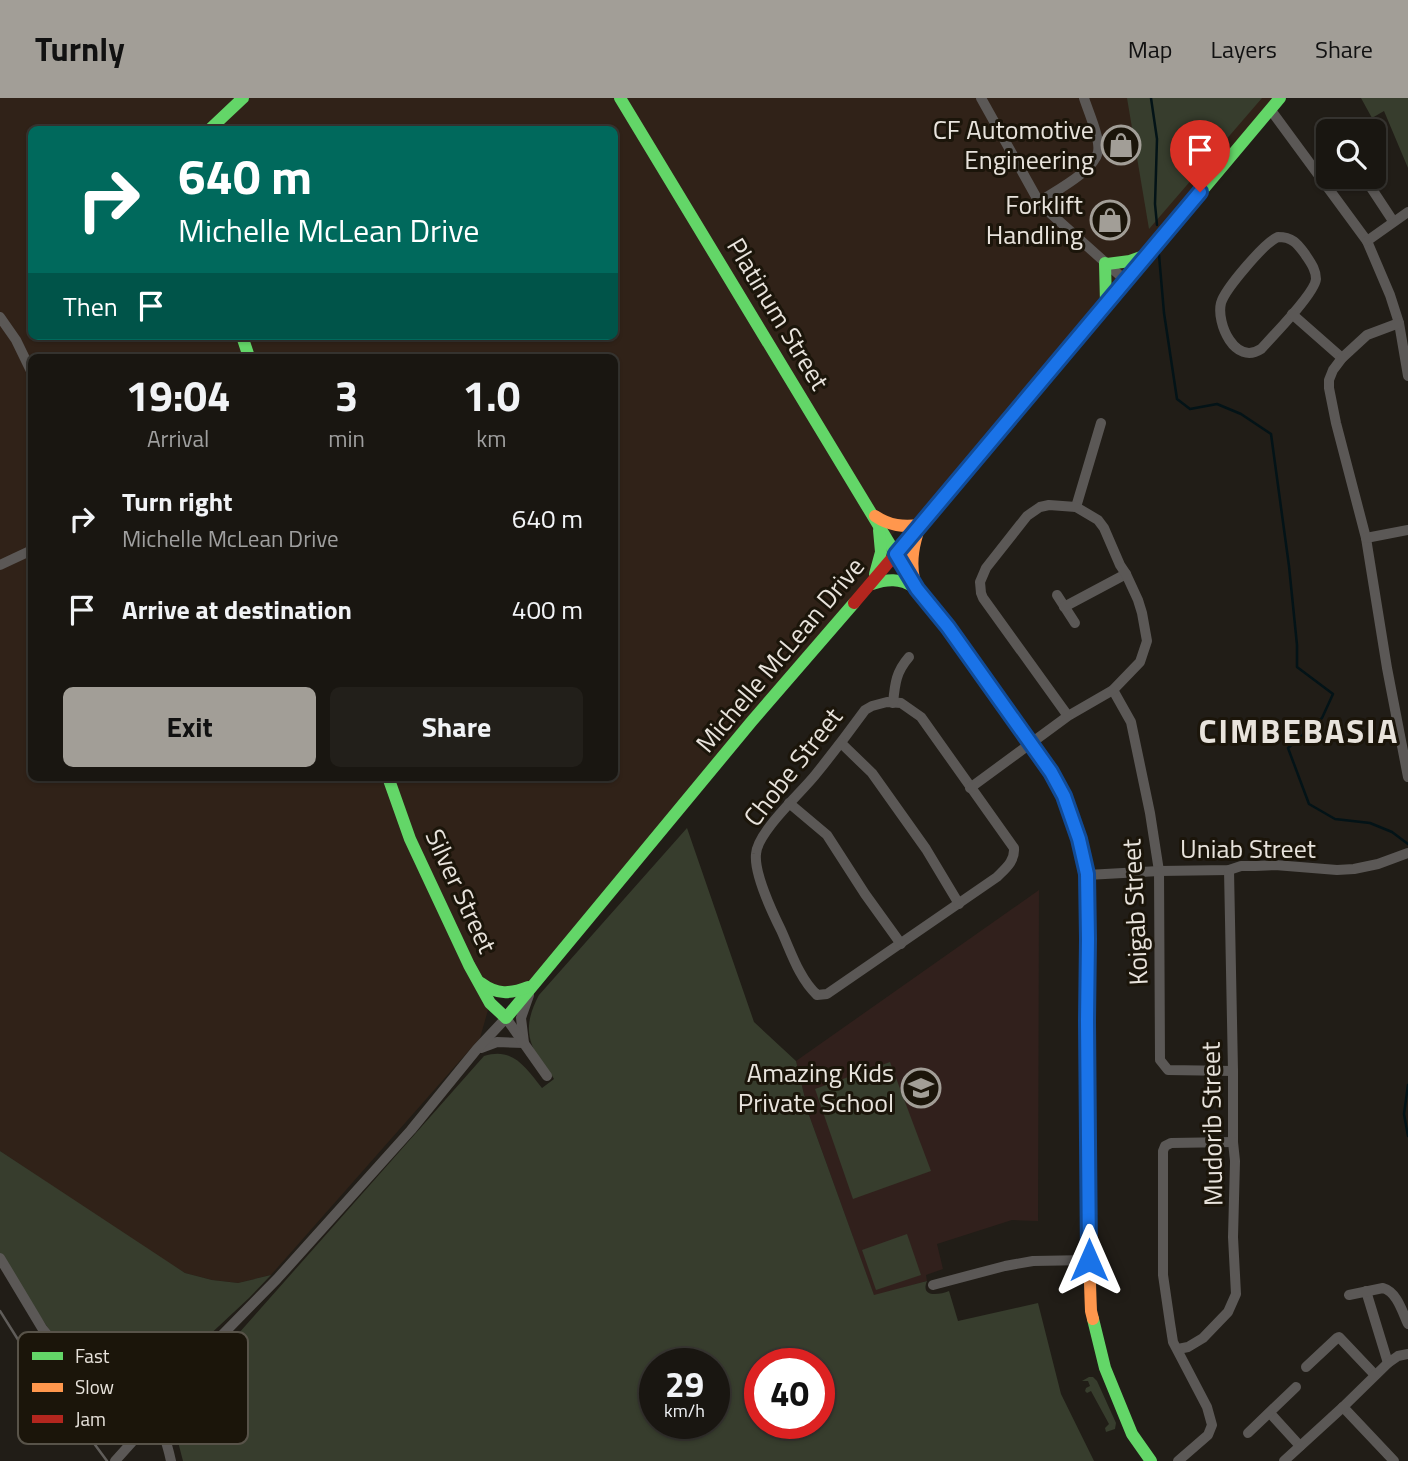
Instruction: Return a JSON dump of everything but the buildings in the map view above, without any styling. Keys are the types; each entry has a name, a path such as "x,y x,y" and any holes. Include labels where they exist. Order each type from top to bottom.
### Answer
{"street":[{"path":"213,126 243,98"},
{"name":"Platinum Street","path":"620,98 917,589 948,627 1030,742 1064,796 1079,839 1087,874 1091,1311 1105,1368 1132,1434 1151,1461"},
{"path":"981,98 1039,202 1126,281"},
{"path":"1039,202 1080,174 1095,159 1097,141 1084,98"},
{"name":"Michelle McLean Drive","path":"506,1018 752,721 1280,98"},
{"path":"1270,109 1367,241 1399,323 1408,376"},
{"path":"1372,189 1393,221"},
{"path":"1367,241 1408,212"},
{"path":"1278,237 1295,242 1315,272 1314,286 1292,314 1261,349 1248,354 1234,345 1221,318 1222,303 1231,286 1265,246 1278,237"},
{"path":"1106,264 1130,261 1147,255"},
{"path":"1106,264 1106,303"},
{"path":"1292,314 1342,358"},
{"path":"0,317 16,340 28,365"},
{"path":"1399,323 1367,335 1342,358 1333,370 1329,388 1366,538 1408,777"},
{"path":"1076,507 1101,423"},
{"path":"970,788 1068,716 1114,690 1140,662 1147,641 1142,613 1104,528 1098,520 1076,507 1049,505 1034,510 1027,516 986,569 980,582 983,598 1068,716"},
{"path":"875,516 883,523 893,526 920,524"},
{"path":"869,586 877,569 881,546 875,516"},
{"path":"917,589 911,557 920,524"},
{"path":"1366,538 1408,530"},
{"path":"0,565 28,552"},
{"path":"1064,607 1126,574"},
{"path":"869,586 891,579 908,582 917,589"},
{"path":"1057,595 1075,623"},
{"path":"893,702 899,669 909,657"},
{"name":"Koigab Street","path":"1114,690 1131,722 1159,871 1160,1060 1168,1070 1233,1071"},
{"name":"Chobe Street","path":"901,703 921,717 1014,848 1014,856 1009,866 997,877 959,904 827,994 817,995 803,977 777,923 760,878 755,853 760,841 789,803 841,743 865,710 872,706 901,703"},
{"path":"841,743 872,773 926,849 959,904"},
{"name":"Silver Street","path":"389,781 410,839 469,965 490,1003 506,1018"},
{"path":"789,803 827,835 901,944"},
{"name":"Uniab Street","path":"1087,874 1229,870 1241,866 1275,865 1354,869 1408,853"},
{"name":"Mudorib Street","path":"1178,1349 1188,1347 1203,1338 1228,1312 1236,1294 1229,870"},
{"path":"478,980 489,990 498,993 517,992 533,985"},
{"path":"524,1043 521,1018 533,985"},
{"path":"225,1332 277,1279 411,1130 506,1018 547,1076"},
{"path":"477,1049 497,1042 524,1043"},
{"path":"1178,1461 1208,1435 1212,1425 1207,1407 1173,1342 1171,1333 1163,1275 1163,1151 1171,1143 1233,1142"},
{"path":"0,1258 45,1332"},
{"path":"933,1285 1015,1264 1089,1260"},
{"path":"1349,1295 1388,1289 1408,1324"},
{"path":"1366,1291 1388,1363"},
{"path":"1306,1367 1339,1338 1376,1375"},
{"path":"1284,1461 1388,1363 1398,1356 1408,1354"},
{"path":"1248,1433 1296,1387"},
{"path":"1343,1407 1394,1461"},
{"path":"1270,1413 1300,1446"},
{"path":"115,1461 130,1444"}],"shaded area":[{"path":"0,98 1280,98 920,525 898,528 880,550 869,586 533,985 490,990 490,1003 480,1038 271,1275 238,1283 212,1280 185,1273 0,1151"},
{"name":"Amazing Kids Private School","path":"1039,890 1038,1221 1012,1220 937,1244 943,1269 926,1275 927,1281 874,1296 809,1115 796,1061"}],"green space":[{"path":"1127,98 1262,98 1149,229"},
{"path":"1361,98 1408,98 1408,168 1384,111 1372,118"},
{"path":"687,828 754,1022 796,1061 809,1115 874,1295 927,1281 928,1293 949,1291 958,1321 1038,1303 1061,1394 1094,1461 183,1461 179,1444 248,1444 248,1332 240,1332 484,1056 503,1054 511,1057 524,1066 542,1088 554,1079 532,1045 530,1019 539,995"},
{"path":"890,1062 931,1171 853,1199 815,1089"},
{"path":"0,1151 185,1273 238,1283 271,1275 213,1332 51,1332 0,1258"},
{"path":"907,1234 921,1275 876,1290 862,1250"},
{"path":"1089,1377 1097,1381 1116,1423 1115,1429 1106,1432 1105,1428 1109,1424 1091,1391 1085,1391 1090,1386 1088,1381 1082,1381"}],"waterway":[{"path":"1151,98 1157,139 1157,225"},
{"path":"1159,255 1164,313 1177,399 1190,409 1217,404 1241,414 1271,434 1289,566 1297,667 1333,694 1322,718 1288,748 1309,804 1335,819 1370,823 1392,832 1408,844"},
{"path":"1408,1085 1404,1114 1408,1136"}],"railway":[{"path":"0,1311 18,1340"},
{"path":"94,1444 107,1461"}],"traffic: fast":[{"path":"213,126 243,98"},
{"path":"620,98 917,589 948,627 1051,772 1072,818 1085,868"},
{"path":"973,463 1280,98"},
{"path":"1107,264 1144,256"},
{"path":"1105,263 1106,303"},
{"path":"243,340 248,354"},
{"path":"875,574 881,552 879,530"},
{"path":"872,584 893,580 914,587"},
{"path":"389,781 410,839 469,965 490,1003 506,1018 752,721 854,603"},
{"path":"481,983 493,990 504,992 528,987"},
{"path":"1093,1319 1105,1368 1132,1434 1151,1461"}],"traffic: slow":[{"path":"875,516 897,525 920,525 913,552 914,579"},
{"path":"1085,868 1088,1202 1093,1319"}],"traffic: jam":[{"path":"854,603 973,463"}],"place":[{"name":"CF Automotive Engineering","path":"1121,145"},
{"name":"Forklift Handling","path":"1110,220"},
{"name":"Amazing Kids Private School","path":"921,1088"}],"district":[{"name":"CIMBEBASIA","path":"1299,731"}],"route":[{"path":"1089,1260 1087,874 1079,839 1064,796 1051,772 948,627 917,589 896,554 1200,192"}]}
